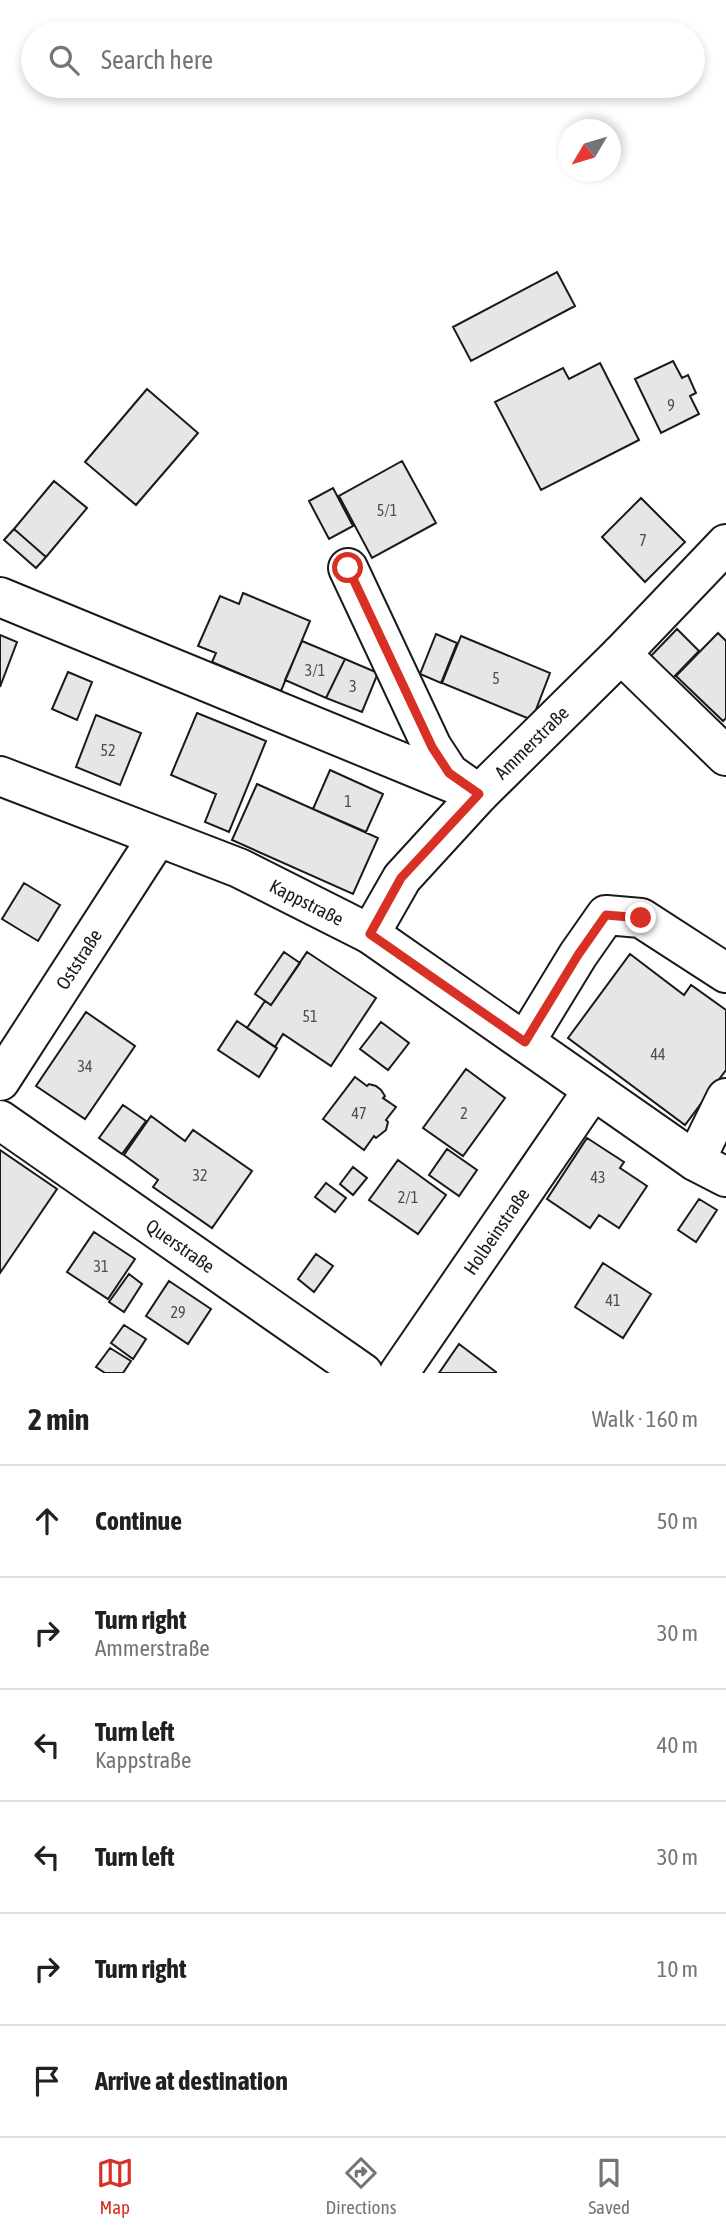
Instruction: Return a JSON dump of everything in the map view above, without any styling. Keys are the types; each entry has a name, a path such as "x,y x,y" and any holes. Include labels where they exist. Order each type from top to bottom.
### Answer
{"street":[{"name":"Ammerstraße","path":"370,934 401,878 479,794 621,654 726,544"},
{"path":"348,568 432,747 449,773 479,794"},
{"path":"0,597 479,794"},
{"path":"621,654 726,756"},
{"name":"Kappstraße","path":"0,776 239,868 370,934 711,1169"},
{"name":"Oststraße","path":"0,1081 158,838"},
{"path":"525,1042 606,915 641,918 726,973"},
{"name":"Holbeinstraße","path":"399,1373 593,1090"},
{"path":"711,1169 726,1098"},
{"name":"Querstraße","path":"0,1120 363,1373"}],"building":[{"path":"557,272 575,306 471,361 453,327"},
{"path":"673,361 682,378 688,375 696,393 690,396 699,414 661,433 635,379"},
{"path":"600,363 639,440 541,490 495,402 563,368 569,379"},
{"path":"147,389 198,433 136,505 85,462"},
{"path":"402,461 436,523 372,558 339,496"},
{"path":"54,481 87,508 46,557 14,529"},
{"path":"333,488 353,526 329,539 309,501"},
{"path":"641,498 685,542 645,582 602,537"},
{"path":"14,529 46,557 36,568 4,540"},
{"path":"243,593 310,621 281,691 212,662 216,653 198,646 220,596 239,604"},
{"path":"677,629 699,651 670,681 648,659"},
{"path":"718,633 726,641 726,718 723,721 676,676"},
{"path":"436,634 457,643 441,683 420,674"},
{"path":"0,635 17,642 0,687"},
{"path":"461,636 550,673 532,720 442,683"},
{"path":"302,641 345,659 326,698 285,680"},
{"path":"345,659 378,673 362,712 326,698"},
{"path":"68,672 92,682 77,720 52,709"},
{"path":"197,713 266,741 229,832 205,822 216,794 171,775"},
{"path":"96,715 141,733 120,785 76,767"},
{"path":"330,770 383,794 366,832 313,809"},
{"path":"257,784 378,838 353,894 232,840"},
{"path":"24,883 60,905 38,941 2,919"},
{"path":"284,952 300,963 271,1005 255,994"},
{"path":"307,952 376,998 331,1066 283,1034 275,1047 247,1028 265,1001 271,1005"},
{"path":"630,954 684,995 691,985 726,1010 726,1070 685,1125 568,1038"},
{"path":"86,1012 135,1046 85,1119 36,1086"},
{"path":"237,1021 277,1048 259,1077 218,1050"},
{"path":"381,1022 409,1043 388,1070 360,1049"},
{"path":"466,1069 505,1098 463,1156 423,1128"},
{"path":"355,1077 367,1086 376,1086 385,1096 383,1098 396,1107 386,1120 386,1130 376,1138 374,1136 364,1150 323,1119"},
{"path":"123,1105 146,1121 122,1154 99,1138"},
{"path":"151,1116 185,1141 193,1130 252,1171 212,1228 153,1187 158,1180 124,1155"},
{"path":"587,1138 624,1162 620,1168 647,1186 619,1228 599,1215 590,1228 547,1199"},
{"path":"447,1149 477,1170 459,1196 429,1175"},
{"path":"0,1150 57,1189 0,1273"},
{"path":"398,1160 446,1195 418,1234 369,1200"},
{"path":"353,1167 367,1178 353,1195 340,1184"},
{"path":"326,1183 346,1198 335,1212 315,1197"},
{"path":"699,1199 717,1210 696,1242 678,1230"},
{"path":"94,1232 135,1259 108,1299 67,1272"},
{"path":"316,1254 333,1266 314,1292 298,1279"},
{"path":"603,1263 651,1294 623,1338 575,1307"},
{"path":"129,1274 142,1284 124,1312 109,1302"},
{"path":"169,1281 211,1309 188,1344 146,1316"},
{"path":"124,1325 146,1339 133,1359 111,1343"},
{"path":"459,1344 496,1372 496,1373 439,1373"},
{"path":"110,1348 131,1361 123,1373 105,1373 96,1367"}],"route":[{"path":"348,568 432,747 449,773 479,794 401,878 370,934 525,1042 606,915 641,918"}]}
